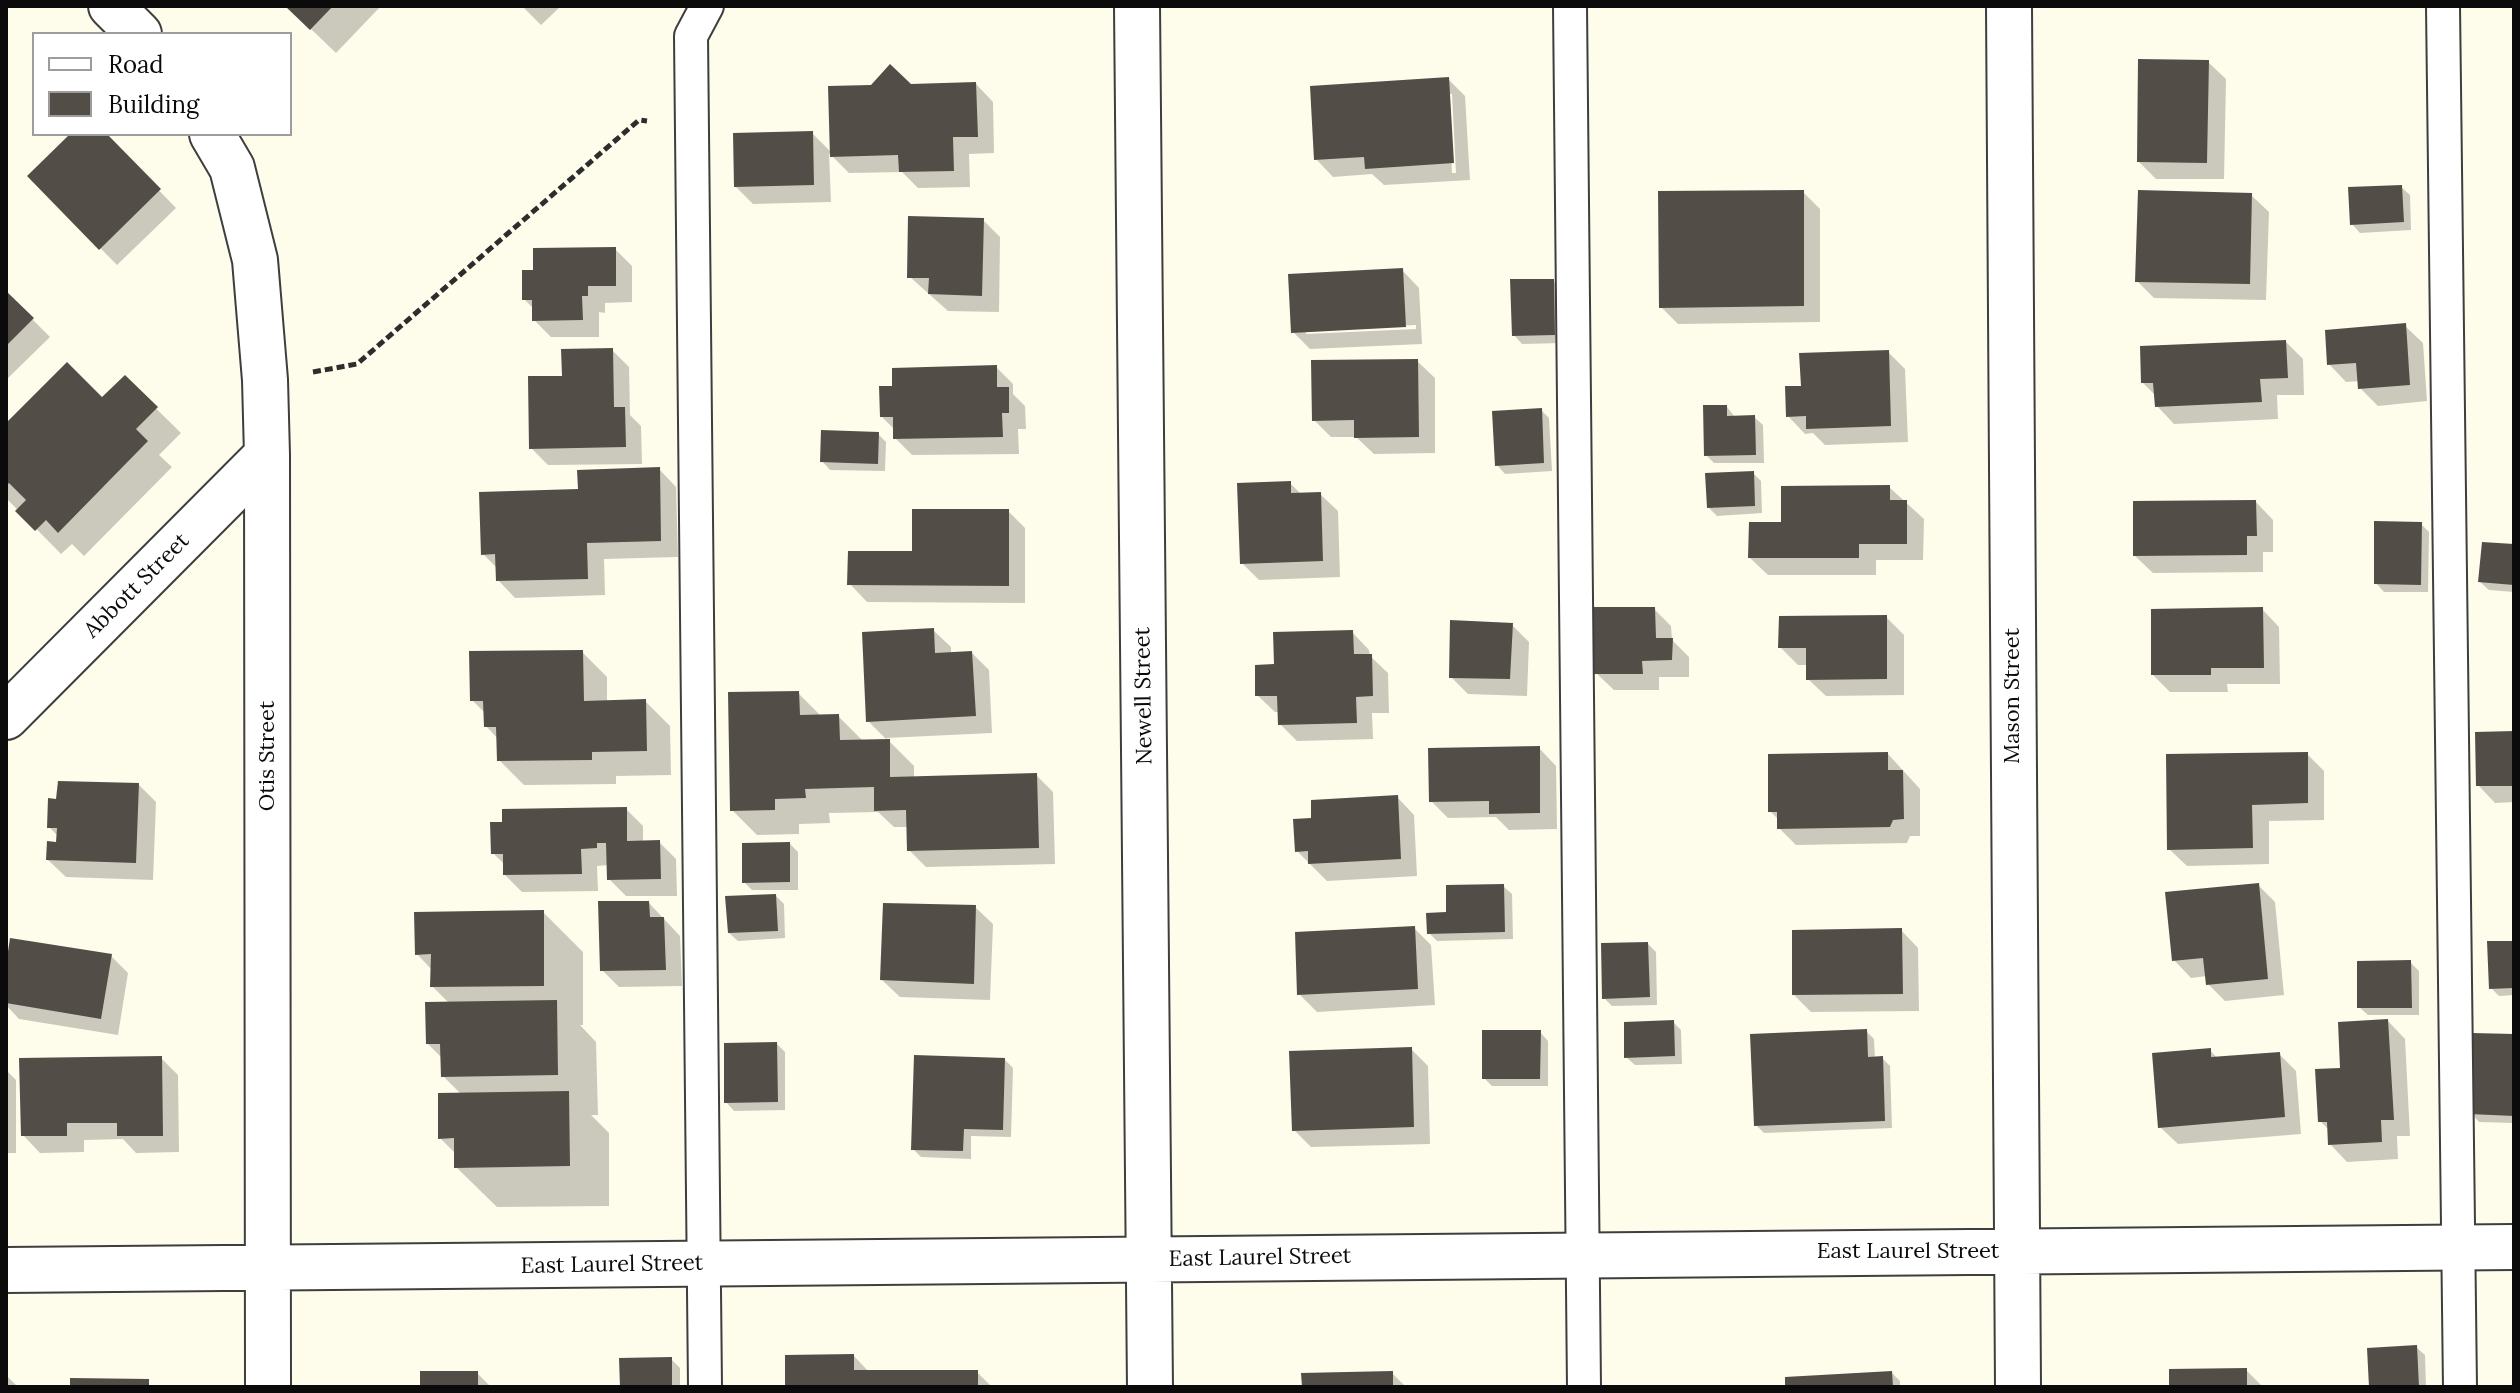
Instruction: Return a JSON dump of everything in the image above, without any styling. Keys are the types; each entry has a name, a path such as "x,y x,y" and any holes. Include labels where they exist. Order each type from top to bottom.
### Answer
{"street":[{"path":"111,6 137,32"},
{"name":"Newell Street","path":"1137,6 1150,1387"},
{"name":"Mason Street","path":"2009,6 2018,1387"},
{"name":"Otis Street","path":"213,136 232,168 255,260 265,380 268,1387"},
{"name":"Abbott Street","path":"6,717 267,455"},
{"name":"East Laurel Street","path":"6,1270 2514,1247"}],"lane":[{"path":"705,1387 691,36 707,6"},
{"path":"1570,6 1584,1387"},
{"path":"2443,6 2460,1387"}],"path":[{"path":"265,380 357,364 639,120 692,122"}],"building":[{"path":"285,6 333,6 310,30"},
{"path":"2138,59 2209,60 2207,163 2137,162"},
{"path":"890,64 911,84 976,82 978,137 953,137 954,171 899,172 898,155 830,157 828,86 871,85"},
{"path":"1449,77 1454,163 1365,169 1364,157 1314,160 1310,86"},
{"path":"813,131 814,185 734,187 733,133"},
{"path":"68,136 109,136 161,189 99,250 27,176"},
{"path":"2402,185 2404,222 2350,225 2348,187"},
{"path":"1804,190 1804,306 1659,308 1658,191"},
{"path":"2138,190 2252,193 2250,284 2135,282"},
{"path":"908,216 984,218 982,296 928,294 929,278 907,278"},
{"path":"616,247 616,286 588,286 588,296 582,296 583,320 532,321 532,300 522,300 522,270 533,270 533,248"},
{"path":"1403,268 1406,327 1291,333 1288,274"},
{"path":"1510,279 1554,279 1555,335 1512,336"},
{"path":"6,291 34,318 6,346"},
{"path":"2406,323 2410,385 2358,389 2356,363 2327,365 2325,330"},
{"path":"2286,340 2288,378 2260,379 2262,402 2155,407 2153,383 2141,383 2140,346"},
{"path":"613,348 614,407 625,407 626,447 529,449 528,376 562,376 561,349"},
{"path":"1889,350 1891,426 1806,429 1806,416 1786,417 1785,386 1801,386 1799,353"},
{"path":"1418,359 1419,437 1354,438 1354,420 1312,421 1311,360"},
{"path":"67,362 102,397 125,375 158,407 136,429 148,441 58,533 46,520 35,531 15,511 26,500 9,483 6,486 6,423"},
{"path":"997,365 997,387 1009,387 1009,413 1002,413 1003,437 893,439 893,417 880,417 879,386 892,386 892,368"},
{"path":"1703,405 1727,405 1727,416 1755,415 1756,455 1704,456"},
{"path":"1542,408 1544,463 1495,466 1492,411"},
{"path":"821,430 879,432 878,464 820,462"},
{"path":"660,467 661,541 587,543 588,579 496,581 495,554 481,555 479,492 578,489 577,470"},
{"path":"1754,471 1755,506 1707,508 1705,473"},
{"path":"1291,481 1291,493 1321,492 1323,561 1240,564 1237,483"},
{"path":"1890,485 1890,500 1907,500 1907,544 1859,544 1859,558 1748,558 1749,522 1781,522 1781,486"},
{"path":"2256,500 2257,536 2247,536 2247,555 2133,556 2133,501"},
{"path":"912,509 1009,509 1009,586 847,585 848,551 912,551"},
{"path":"2374,521 2422,522 2421,585 2374,584"},
{"path":"2482,542 2514,544 2514,585 2478,582"},
{"path":"1594,607 1655,607 1656,638 1673,638 1672,660 1642,661 1643,674 1594,674"},
{"path":"2263,607 2264,668 2211,668 2211,675 2151,675 2151,609"},
{"path":"1887,615 1887,679 1806,680 1806,648 1778,648 1779,616"},
{"path":"1450,620 1513,623 1510,679 1449,678"},
{"path":"934,628 935,653 972,651 976,716 866,722 862,632"},
{"path":"1353,630 1354,654 1372,654 1373,696 1356,697 1357,723 1278,725 1277,696 1255,696 1255,665 1274,664 1273,632"},
{"path":"583,650 584,701 646,699 647,751 592,752 592,760 497,761 496,727 484,727 483,701 470,701 469,651"},
{"path":"799,691 800,715 839,714 840,740 890,739 890,777 1037,773 1039,848 907,851 906,810 874,811 874,787 805,789 806,798 775,799 775,810 730,811 728,692"},
{"path":"2514,731 2514,786 2476,786 2475,732"},
{"path":"1540,746 1540,813 1489,814 1489,801 1429,802 1428,748"},
{"path":"1888,752 1888,770 1903,770 1904,819 1893,820 1890,827 1777,829 1777,812 1768,812 1768,754"},
{"path":"2308,752 2308,803 2252,805 2253,848 2167,850 2166,754"},
{"path":"58,781 139,783 136,863 46,860 47,841 56,842 57,828 47,828 48,798 56,799"},
{"path":"1398,795 1401,859 1308,864 1308,851 1295,852 1293,819 1311,818 1311,800"},
{"path":"627,807 627,841 660,840 661,879 607,880 606,843 597,843 597,848 581,849 582,874 503,875 503,854 491,854 490,822 502,822 502,809"},
{"path":"790,842 790,882 742,883 742,843"},
{"path":"2259,883 2268,979 2206,985 2203,958 2172,961 2165,892"},
{"path":"1504,884 1505,932 1427,934 1426,913 1446,912 1446,885"},
{"path":"776,894 778,931 728,933 725,896"},
{"path":"598,901 649,901 650,917 664,917 666,970 600,971"},
{"path":"883,903 976,905 974,984 880,980"},
{"path":"544,910 544,986 430,987 431,954 415,955 414,912"},
{"path":"1415,926 1418,989 1297,995 1295,932"},
{"path":"1902,928 1903,994 1792,995 1792,930"},
{"path":"10,938 112,954 101,1019 6,1003"},
{"path":"2487,941 2514,941 2514,988 2489,989"},
{"path":"1648,942 1650,997 1602,999 1601,943"},
{"path":"2411,960 2412,1008 2357,1008 2357,961"},
{"path":"557,1000 558,1075 441,1077 440,1044 426,1044 425,1002"},
{"path":"2388,1019 2394,1120 2381,1120 2382,1142 2328,1145 2327,1122 2318,1122 2315,1069 2340,1068 2338,1022"},
{"path":"1674,1020 1675,1056 1624,1058 1624,1022"},
{"path":"1867,1029 1868,1057 1883,1056 1885,1121 1754,1126 1750,1034"},
{"path":"1482,1030 1541,1030 1540,1079 1482,1079"},
{"path":"2472,1033 2514,1034 2514,1116 2469,1114"},
{"path":"777,1042 778,1102 724,1103 724,1043"},
{"path":"1412,1047 1414,1127 1292,1131 1289,1051"},
{"path":"2211,1048 2211,1057 2280,1052 2285,1117 2158,1128 2152,1053"},
{"path":"914,1055 1005,1058 1003,1130 964,1129 963,1151 911,1150"},
{"path":"162,1056 163,1136 117,1136 117,1123 67,1123 67,1136 21,1136 19,1058"},
{"path":"569,1091 570,1166 454,1168 454,1138 438,1139 438,1093"},
{"path":"2417,1345 2419,1387 2369,1387 2367,1348"},
{"path":"854,1354 854,1370 978,1370 978,1387 785,1387 785,1355"},
{"path":"672,1357 672,1387 620,1387 619,1358"},
{"path":"2247,1368 2247,1387 2169,1387 2169,1369"},
{"path":"420,1371 478,1371 478,1387 420,1387"},
{"path":"1393,1371 1393,1387 1302,1387 1301,1373"},
{"path":"1892,1371 1893,1387 1785,1387 1785,1377"},
{"path":"70,1378 149,1379 149,1387 70,1387"}]}
